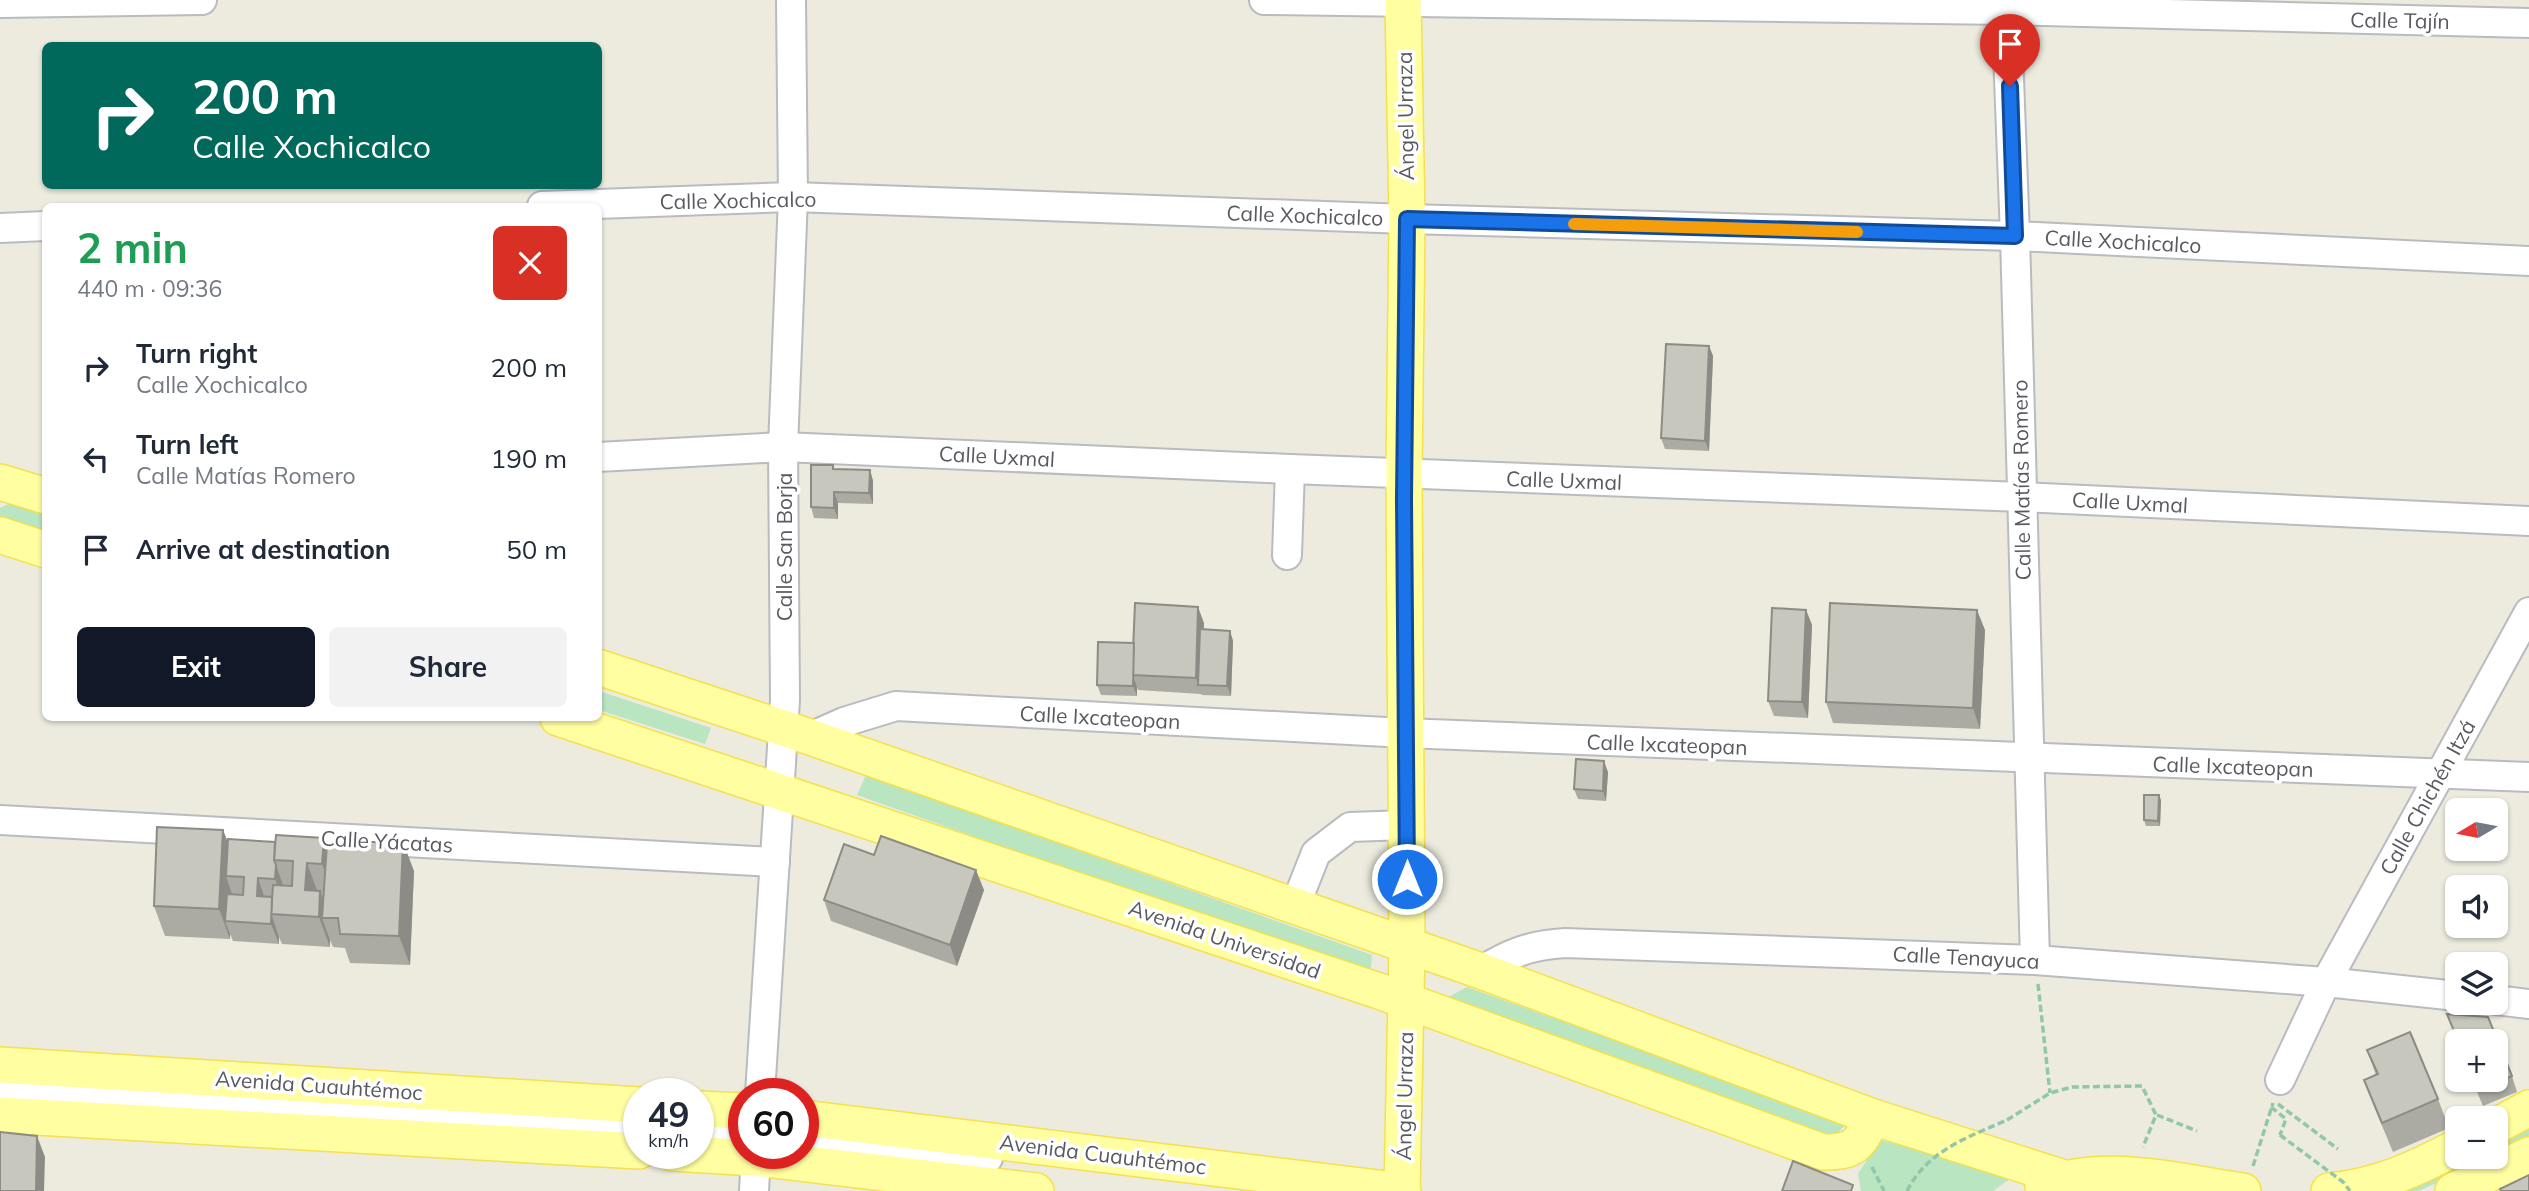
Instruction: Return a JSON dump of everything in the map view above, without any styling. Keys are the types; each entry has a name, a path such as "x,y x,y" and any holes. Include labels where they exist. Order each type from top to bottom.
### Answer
{"main road":[{"name":"Ángel Urraza","path":"1402,1191 1407,1001 1404,474 1407,219 1403,1"},
{"path":"0,535 42,549"},
{"path":"602,668 1481,971 1873,1117 2064,1178"},
{"name":"Avenida Universidad","path":"567,721 1407,1001 1824,1152 1842,1152 1859,1143 1873,1117"},
{"name":"Avenida Cuauhtémoc","path":"0,1065 623,1104"},
{"path":"2508,1119 2529,1108"},
{"path":"0,1115 623,1150"},
{"name":"Avenida Cuauhtémoc","path":"819,1120 1402,1191"},
{"path":"2329,1191 2351,1189 2414,1170 2445,1153"},
{"path":"2471,1187 2529,1155"},
{"path":"819,1166 1036,1191"},
{"path":"2032,1191 2064,1178 2131,1175 2248,1179"}],"street":[{"path":"0,3 202,0"},
{"name":"Calle San Borja","path":"761,1078 779,790 797,734 785,700 783,447 793,197 791,0"},
{"name":"Calle Tajín","path":"1264,0 2007,5 2529,23"},
{"name":"Calle Matías Romero","path":"2007,5 2035,960"},
{"name":"Calle Xochicalco","path":"602,204 793,197 1407,219 2015,236 2529,261"},
{"path":"0,228 42,226"},
{"name":"Calle Uxmal","path":"602,457 783,447 2022,497 2529,521"},
{"path":"1287,555 1290,469"},
{"name":"Calle Chichén Itzá","path":"2280,1080 2326,982 2529,612"},
{"name":"Calle Ixcateopan","path":"797,734 896,706 1405,733 2529,777"},
{"name":"Calle Yácatas","path":"0,820 775,862"},
{"path":"1295,906 1317,853 1350,827 1407,825"},
{"name":"Calle Tenayuca","path":"1481,971 1508,954 1539,945 1565,943 2035,960 2326,982 2445,995"},
{"path":"2508,1001 2529,1004"},
{"path":"0,1088 623,1123"},
{"path":"819,1138 1271,1191"}],"path":[{"path":"2035,960 2050,1093"},
{"path":"1906,1191 1912,1180 1948,1146 2007,1120 2050,1093 2072,1087 2142,1086 2156,1115 2197,1131"},
{"path":"2248,1179 2273,1101 2338,1149"},
{"path":"2272,1107 2286,1119 2280,1135 2343,1182 2350,1191"},
{"path":"2131,1175 2156,1115"},
{"path":"1869,1160 1882,1189"}],"green space":[{"path":"17,500 42,509 42,533 0,520 0,508"},
{"path":"602,692 711,728 705,744 602,711"},
{"path":"866,775 1372,955 1370,977 857,795"},
{"path":"1467,987 1846,1124 1833,1138 1443,1000"},
{"path":"2529,1127 2529,1142 2508,1152 2508,1140"},
{"path":"1880,1140 2018,1173 1993,1191 1861,1191 1858,1174"},
{"path":"2451,1169 2469,1169 2418,1191 2387,1191"}],"building":[{"path":"1666,344 1709,346 1705,441 1661,438"},
{"path":"811,465 833,465 833,469 870,470 869,493 834,492 834,508 811,507"},
{"path":"1135,603 1198,607 1196,678 1132,675"},
{"path":"1830,603 1977,610 1973,708 1826,702"},
{"path":"1772,608 1806,610 1802,702 1768,701"},
{"path":"1200,629 1230,631 1227,686 1198,685"},
{"path":"1098,642 1134,643 1133,686 1097,685"},
{"path":"1576,759 1604,761 1603,791 1574,789"},
{"path":"2144,795 2159,795 2158,821 2144,820"},
{"path":"157,827 223,830 219,909 154,906"},
{"path":"276,835 324,838 322,864 307,863 305,890 320,891 319,917 271,914 273,885 292,886 293,861 274,860"},
{"path":"881,836 976,870 950,945 824,900 844,844 874,855"},
{"path":"228,839 275,842 275,879 258,878 257,896 272,897 271,924 225,921 227,894 243,895 244,877 226,876"},
{"path":"370,842 403,842 399,936 340,934 338,918 322,918 327,844 366,846"},
{"path":"2447,1015 2488,1017 2493,1029 2453,1029"},
{"path":"2410,1032 2438,1099 2382,1123 2364,1080 2378,1074 2367,1050"},
{"path":"0,1132 37,1136 36,1191 0,1191"},
{"path":"1793,1161 1853,1185 1851,1191 1782,1191"},
{"path":"2529,1175 2529,1191 2501,1191 2500,1189"}],"slow traffic":[{"path":"1574,224 1857,232"}],"route":[{"path":"1407,879 1404,499 1407,219 2015,236 2010,86"}]}
